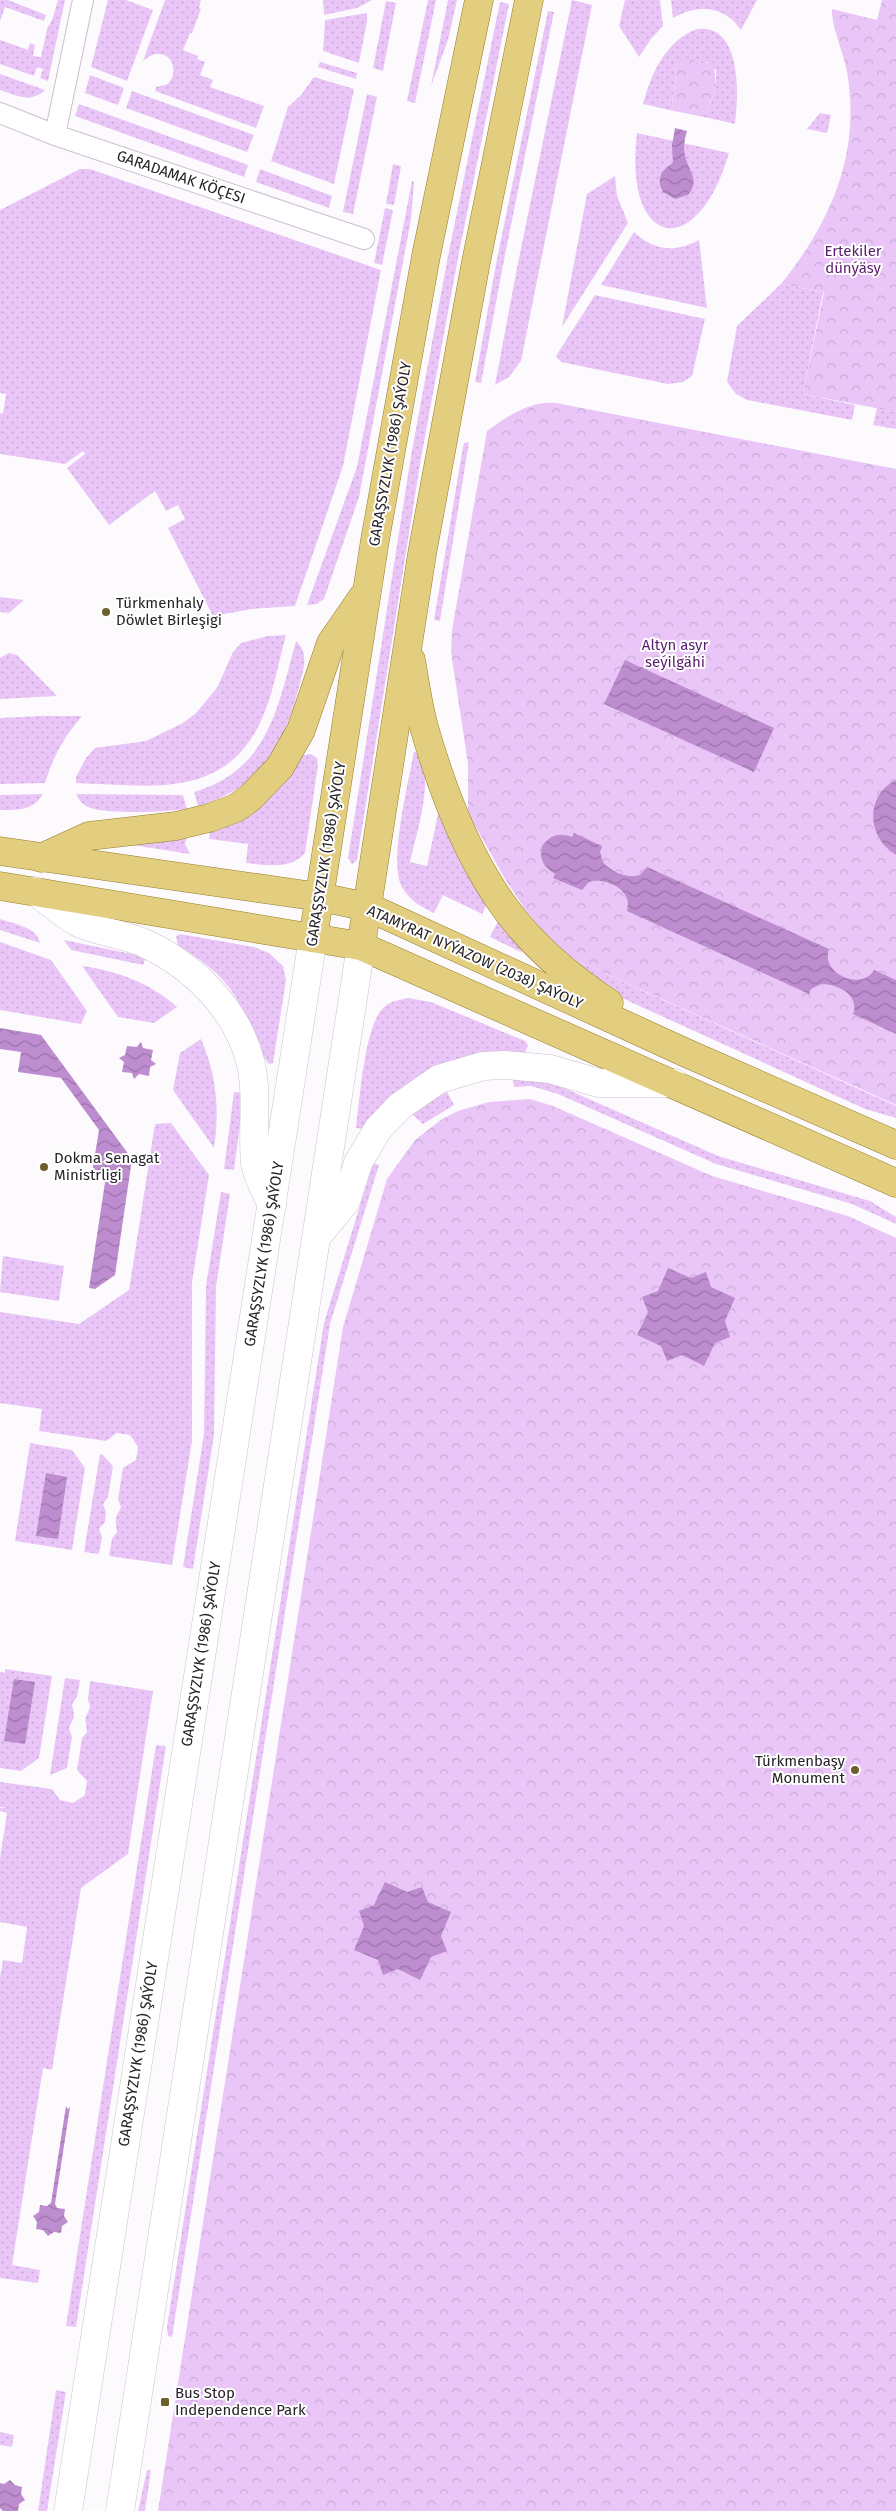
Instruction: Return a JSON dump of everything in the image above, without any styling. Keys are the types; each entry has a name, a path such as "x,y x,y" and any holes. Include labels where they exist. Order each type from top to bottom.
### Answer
{"main road":[{"name":"GARAŞSYZLYK (1986) ŞAÝOLY","path":"68,2511 366,593 426,256 479,0"},
{"path":"120,2511 360,946 368,906 407,639 474,272 529,0"},
{"path":"41,858 89,836 176,826 209,818 236,808 250,798 280,767 301,730 330,643 366,593"},
{"path":"407,639 424,725 437,767 463,831 495,892 508,912 541,950 582,985 684,1052"},
{"name":"ATAMYRAT NYÝAZOW (2038) ŞAÝOLY","path":"0,851 320,897 368,906 684,1052 896,1145"},
{"path":"0,886 360,946 896,1182"},
{"path":"35,892 78,922 142,943 166,954 190,971 222,1004 244,1041 251,1065 256,1098 255,1164 272,1205"},
{"path":"317,1236 346,1201 358,1163 378,1128 400,1106 439,1079 482,1066 505,1065 550,1069 599,1083 674,1083"}],"street":[{"path":"55,135 83,0"},
{"name":"GARADAMAK KÖÇESI","path":"0,112 55,135 364,239"}],"green space":[{"path":"0,0 8,0 46,15 44,21 5,7 0,21"},
{"path":"58,0 65,0 48,81 40,78 43,69 37,67 34,76 0,64 0,40 28,50 30,43 35,45 33,56 41,57 47,29"},
{"path":"108,0 126,0 153,10 127,81 91,67"},
{"path":"165,0 201,0 199,8 201,9 183,50 198,56 197,59 205,62 200,75 213,80 210,87 264,106 256,128 155,91 156,87 168,84 173,75 171,60 163,55 153,55 143,61"},
{"path":"323,0 372,0 357,8 324,15"},
{"path":"428,0 436,0 415,103 407,101"},
{"path":"448,0 457,0 448,40 431,86"},
{"path":"572,0 592,5 521,361 509,377 495,385 517,268"},
{"path":"625,0 660,0 663,26 651,39 639,57 619,26"},
{"path":"671,0 757,0 741,30 727,16 710,9 692,10 673,18"},
{"name":"Ertekiler dünýäsy","path":"882,0 896,0 896,412 803,394 824,292 781,284 799,260 828,211 845,159 850,131 850,102 847,72 832,16 832,9 877,20"},
{"path":"386,1 396,3 383,71 373,68"},
{"path":"500,2 509,4 458,258 421,458 357,860 352,864 348,858 411,456 448,256"},
{"path":"548,11 554,12 481,383 475,382 496,264"},
{"path":"367,13 359,63 323,51 325,20"},
{"path":"697,29 712,30 722,37 730,49 737,80 735,124 709,118 706,113 716,88 716,70 708,62 700,64 691,58 675,67 674,111 643,104 650,81 661,59 677,41"},
{"path":"684,58 691,58 700,64 711,62 714,64 716,88 706,113 709,118 674,111 675,67"},
{"path":"320,62 357,73 356,79 318,67"},
{"path":"0,74 45,90 34,97 23,97 0,90"},
{"path":"90,75 124,88 118,105 85,93"},
{"path":"314,77 354,89 334,184 271,161 288,107 301,95"},
{"path":"132,91 254,135 247,152 126,108"},
{"path":"367,94 377,97 353,214 343,212"},
{"path":"79,104 248,165 244,177 75,116"},
{"path":"820,113 831,115 827,133 807,129"},
{"path":"637,133 729,153 715,188 699,213 682,226 666,228 652,219 641,201 636,172"},
{"path":"393,164 401,166 394,205 386,204"},
{"path":"80,169 90,169 381,270 343,466 295,606 252,609 213,616 168,528 185,519 178,505 166,511 155,491 109,525 67,468 85,454 83,451 65,464 0,454 0,413 3,414 6,394 0,393 0,210"},
{"path":"260,169 332,196 329,208 256,182"},
{"path":"615,176 617,196 628,223 562,327 587,194"},
{"path":"412,181 414,182 411,219 359,497 324,599 317,604 307,605 357,467"},
{"path":"385,208 393,210 382,265 374,263"},
{"path":"634,232 649,243 665,248 682,247 699,240 707,308 601,285"},
{"path":"781,284 823,292 803,394 855,405 852,420 747,400 736,394 727,382 737,326"},
{"path":"595,295 705,319 692,376 683,382 668,384 561,362 556,356"},
{"name":"Altyn asyr seýilgähi","path":"556,403 896,469 896,1105 571,958 556,947 526,911 505,879 468,813 468,764 451,652 452,630 487,431 511,415 528,407 537,404"},
{"path":"877,408 896,412 896,429 873,425"},
{"path":"469,442 440,621 434,620 463,447 464,443"},
{"path":"0,597 24,600 9,613 0,612"},
{"path":"286,635 265,713 244,748 225,766 204,777 180,783 129,785 76,783 76,777 86,758 95,748 146,741 183,723 196,713 217,688 233,652 241,643 268,636"},
{"path":"296,641 303,651 304,669 293,709 277,746 253,776 238,788 220,798 198,806 194,792 219,782 239,768 254,752 266,733 276,712"},
{"path":"9,653 17,655 57,696 0,699 0,658"},
{"path":"82,716 60,748 45,783 0,784 0,718"},
{"path":"414,751 421,759 425,771 425,786 420,820 410,862 427,866 440,805 489,900 482,914 443,895 434,913 416,903 402,887 398,875 398,841"},
{"path":"311,754 317,758 318,765 305,853 299,858 293,862 278,865 246,863 248,844 209,839 210,828 304,755"},
{"path":"43,794 39,800 29,807 0,810 0,795"},
{"path":"76,794 183,795 187,809 151,812 105,811 86,806"},
{"path":"188,834 185,844 190,854 126,844"},
{"path":"500,917 524,949 521,952 490,937"},
{"path":"0,919 30,930 40,943 0,930"},
{"path":"180,934 254,947 269,953 283,966 286,980 273,1063 269,1064 267,1061 230,988 210,968 178,946 176,936"},
{"path":"64,940 146,957 143,965 71,950"},
{"path":"0,942 51,960 87,1011 81,1024 0,1010"},
{"path":"571,958 896,1106 896,1118 865,1109 622,998 576,968"},
{"path":"82,966 108,971 133,979 156,991 177,1007 154,1023 118,1017"},
{"path":"408,998 431,1002 525,1041 528,1045 524,1055 413,1080 388,1100 366,1129 356,1128 364,1065 371,1031 383,1008 395,1001"},
{"path":"201,1039 210,1065 215,1092 217,1120 214,1148 173,1090 180,1053"},
{"path":"513,1079 545,1082 564,1088 718,1156 870,1201 896,1217 896,1224 852,1204 716,1164 558,1094 531,1086 514,1087"},
{"path":"234,1092 244,1093 234,1170 224,1169"},
{"path":"447,1092 454,1105 423,1124 411,1113"},
{"path":"530,1099 553,1106 712,1176 848,1216 896,1238 896,2511 158,2511 343,1327 387,1179 415,1140 442,1119 458,1111 489,1102"},
{"path":"171,1123 209,1175 192,1282 192,1441 172,1565 109,1556 112,1539 117,1532 116,1519 121,1507 118,1499 123,1468 136,1460 138,1447 130,1435 117,1433 106,1441 39,1431 42,1409 0,1403 0,1312 79,1324 129,1290 155,1124"},
{"path":"373,1163 379,1165 330,1324 172,2337 168,2336 167,2327 324,1323"},
{"path":"221,1192 230,1194 216,1287 214,1435 193,1569 183,1567 204,1434 206,1286"},
{"path":"3,1256 64,1266 59,1301 0,1292"},
{"path":"30,1443 72,1450 85,1468 72,1550 15,1541"},
{"path":"100,1454 113,1466 108,1497 103,1504 106,1512 105,1522 99,1529 102,1537 99,1554 84,1552"},
{"path":"5,1669 52,1676 39,1758 21,1771 0,1768 0,1672 5,1673"},
{"path":"65,1678 80,1680 77,1697 72,1704 74,1717 69,1729 72,1737 67,1768 50,1775"},
{"path":"90,1681 153,1691 128,1854 81,1888 52,2070 43,2068 12,2265 40,2270 38,2283 0,2278 0,1977 3,1960 22,1963 27,1927 0,1922 0,1858 7,1813 0,1811 0,1808 8,1808 0,1807 0,1782 52,1789 60,1800 73,1803 85,1795 87,1781 77,1770 82,1738 87,1732 86,1719 90,1707 88,1699"},
{"path":"156,1745 166,1746 76,2327 66,2326"},
{"path":"56,2390 66,2392 47,2511 38,2511"},
{"path":"0,2432 14,2435 12,2447 0,2445"},
{"path":"147,2470 151,2470 145,2511 138,2511"}],"water":[{"path":"675,128 687,131 684,152 694,180 692,190 688,195 675,199 663,192 660,179 665,169 673,163 672,145"},
{"path":"625,660 774,728 754,772 604,704"},
{"path":"896,780 896,855 886,848 879,838 873,817 874,806 878,796"},
{"path":"574,833 602,846 600,852 603,862 615,872 635,876 640,875 647,867 829,949 828,958 830,966 843,977 860,979 868,976 874,970 896,980 896,1034 853,1014 853,1001 840,988 821,984 811,989 809,994 627,911 628,904 623,891 610,883 603,881 589,882 582,890 553,878 555,874 547,869 543,862 541,855 542,846 552,837 563,835 572,837"},
{"path":"0,1028 41,1035 132,1159 115,1275 95,1289 89,1288 106,1176 92,1173 99,1130 61,1078 18,1072 21,1052 0,1049"},
{"path":"141,1042 143,1048 153,1050 151,1060 156,1064 150,1067 149,1076 139,1074 134,1079 132,1073 122,1072 124,1062 119,1058 125,1055 127,1046 137,1047"},
{"path":"668,1268 691,1278 706,1272 711,1287 735,1298 725,1321 730,1337 715,1343 704,1366 682,1355 667,1361 661,1346 637,1335 648,1312 642,1297 658,1291"},
{"path":"46,1473 67,1477 58,1539 36,1536"},
{"path":"14,1679 35,1682 25,1744 4,1741"},
{"path":"385,1882 407,1892 422,1887 428,1902 451,1912 441,1936 447,1951 431,1957 420,1980 398,1969 383,1975 378,1960 354,1950 364,1926 359,1911 374,1905"},
{"path":"66,2106 68,2109 70,2107 55,2204 57,2208 65,2209 64,2216 68,2222 62,2226 61,2233 54,2232 48,2236 43,2230 36,2229 37,2222 33,2216 39,2212 40,2205 47,2206 51,2203"},
{"path":"10,2480 15,2485 22,2487 21,2494 25,2500 19,2504 18,2511 3,2511 0,2508 0,2483 4,2484"}],"place":[{"name":"Türkmenhaly Döwlet Birleşigi","path":"106,612"},
{"name":"Dokma Senagat Ministrligi","path":"44,1167"},
{"name":"Türkmenbaşy Monument","path":"855,1770"},
{"name":"Bus Stop Independence Park","path":"165,2402"}]}
